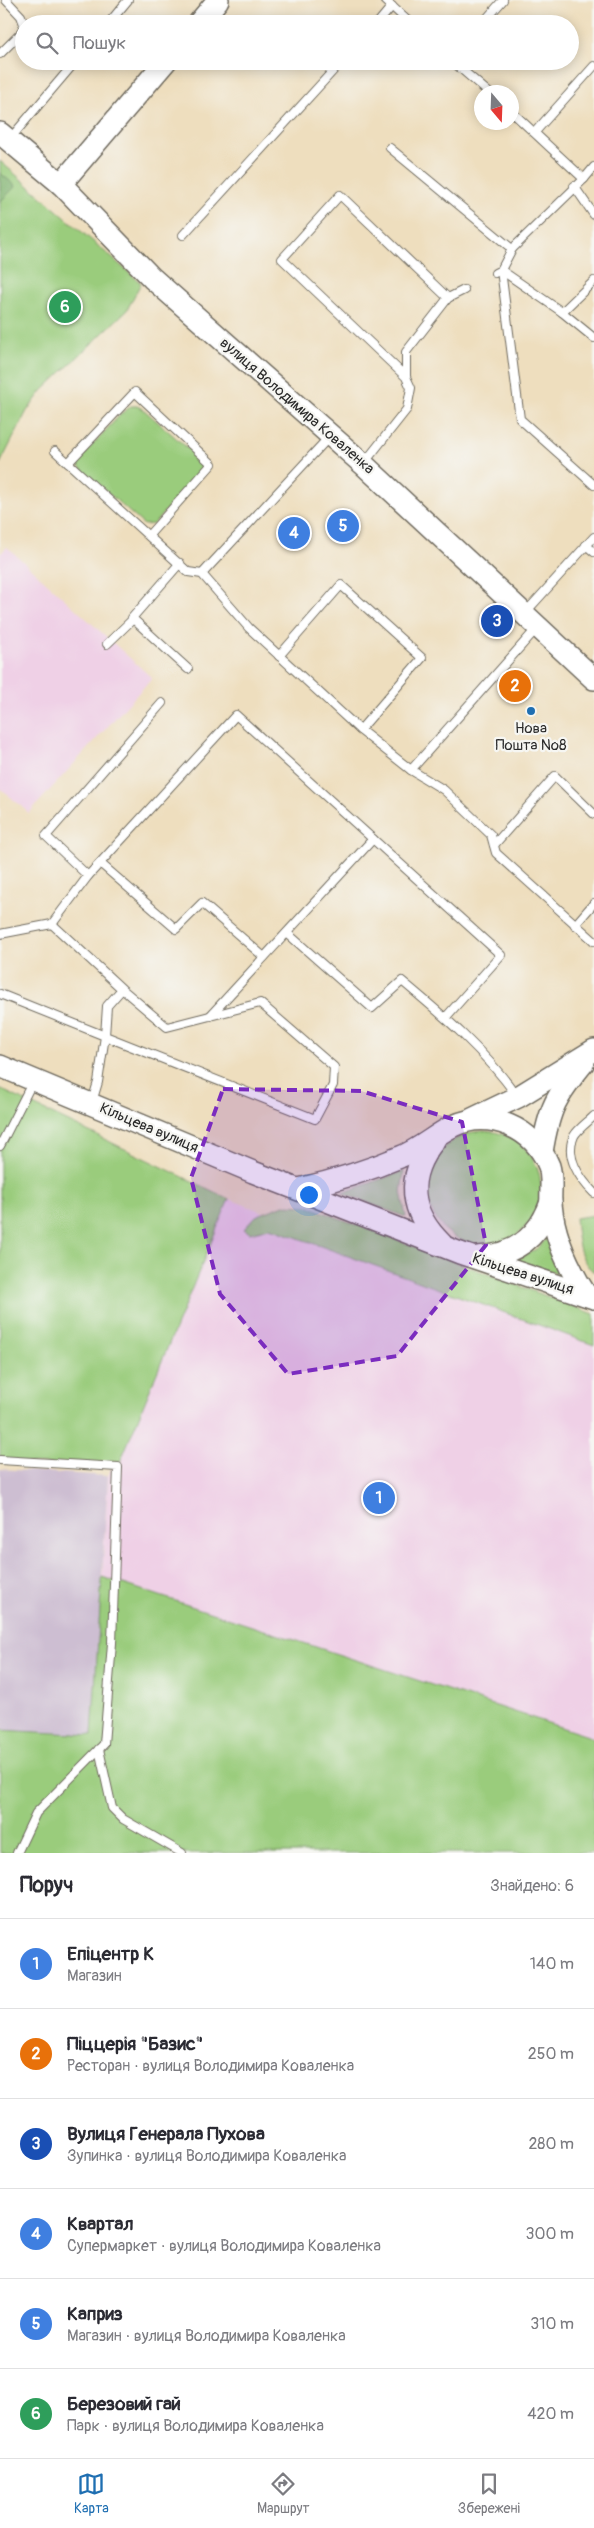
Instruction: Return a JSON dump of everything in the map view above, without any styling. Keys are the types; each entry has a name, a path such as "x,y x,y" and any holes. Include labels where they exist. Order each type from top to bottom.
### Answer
{"main road":[{"path":"206,15 218,0"},
{"path":"61,184 158,70"},
{"name":"вулиця Володимира Коваленка","path":"5,136 61,184 152,278 363,464 594,679"},
{"path":"471,1120 518,1097 594,1050"},
{"path":"542,1152 547,1119 561,1090 594,1050"},
{"name":"Кільцева вулиця","path":"0,1066 460,1253 590,1296"},
{"name":"Кільцева вулиця","path":"299,1189 338,1180 403,1156 452,1127 471,1120 492,1120 512,1125 529,1136 542,1152 551,1177 551,1202 562,1251 590,1296"},
{"name":"Кільцева вулиця","path":"436,1138 423,1154 416,1173 414,1192 417,1206 428,1230 442,1244 460,1253 476,1257 493,1257 509,1252 524,1244 541,1226 551,1202"}],"lane":[{"path":"6,0 21,15"},
{"path":"116,15 128,0"},
{"path":"385,0 402,15"},
{"path":"490,15 503,0"},
{"path":"384,15 392,6"},
{"path":"0,54 15,39"},
{"path":"535,132 594,66"},
{"path":"5,136 67,70"},
{"path":"183,235 334,70"},
{"path":"462,70 480,85"},
{"path":"519,118 584,179"},
{"path":"390,148 512,249"},
{"path":"594,167 512,249 498,271 520,419 594,485"},
{"path":"574,186 594,216"},
{"path":"363,464 407,409 411,388 406,377 282,259 340,195 448,298"},
{"path":"498,271 562,312 594,338"},
{"path":"562,312 594,281"},
{"path":"406,377 406,352 448,298 464,290"},
{"path":"68,463 135,392 212,464 149,535"},
{"path":"202,574 331,435"},
{"path":"55,451 188,572 202,574 249,628 360,730 411,770 444,790 491,835 496,853 594,941"},
{"path":"411,770 531,621 586,545 594,537"},
{"path":"586,545 594,552"},
{"path":"107,644 133,619 180,563"},
{"path":"279,656 342,585 422,658 360,730"},
{"path":"133,619 188,670"},
{"path":"88,876 46,836 162,703"},
{"path":"0,934 52,924 88,876 236,715 501,954 446,1017"},
{"path":"494,844 555,776 594,814"},
{"path":"210,1016 373,839"},
{"path":"100,863 176,929 202,903 264,957"},
{"path":"575,925 594,903"},
{"path":"0,994 315,1119 333,1085 334,1067 260,1004 167,1027 122,989 52,924"},
{"path":"287,933 372,1008 402,981 446,1017 495,1065 518,1097"},
{"path":"91,1104 98,1082 105,1036 106,1006 122,989"},
{"path":"0,1146 33,1081"},
{"path":"594,1116 574,1136 570,1154 578,1174 594,1193"},
{"path":"0,1460 118,1467 112,1643 104,1744 36,1813 17,1853"},
{"path":"100,1749 112,1808 123,1819 182,1853"}],"highlighted area":[{"path":"223,1089 361,1091 462,1122 486,1245 397,1356 288,1374 220,1294 191,1178"}],"shaded area":[{"path":"7,547 152,678 29,813 0,788 0,554"},
{"path":"229,1199 594,1339 594,1738 102,1577 108,1476"},
{"path":"0,1469 108,1476 92,1735 0,1730"}],"green space":[{"path":"0,161 141,283 127,310 42,391 27,411 0,464"},
{"path":"0,173 16,186 0,202"},
{"path":"131,406 143,409 200,459 202,468 154,524 144,525 80,468 78,464 80,458 121,414"},
{"path":"0,1089 229,1199 118,1467 0,1462"},
{"path":"484,1131 506,1136 524,1148 536,1166 541,1188 536,1210 524,1228 506,1240 484,1245 462,1240 444,1228 432,1210 427,1188 432,1166 444,1148 462,1136"},
{"path":"404,1171 401,1192 406,1217 342,1193"},
{"path":"284,1205 307,1206 594,1314 594,1345 279,1231 269,1228 250,1233 244,1229 256,1216"},
{"path":"594,1215 594,1272 581,1255 575,1218"},
{"path":"549,1236 561,1274 516,1260 536,1249"},
{"path":"102,1577 594,1738 594,1853 0,1853 0,1730 92,1735"}],"place":[{"name":"Березовий гай","path":"65,307"},
{"name":"Каприз","path":"343,526"},
{"name":"Квартал","path":"294,533"},
{"name":"Вулиця Генерала Пухова","path":"497,621"},
{"name":"Піццерія \"Базис\"","path":"515,686"},
{"name":"Нова Пошта №8","path":"531,711"},
{"name":"Епіцентр К","path":"379,1498"}]}
